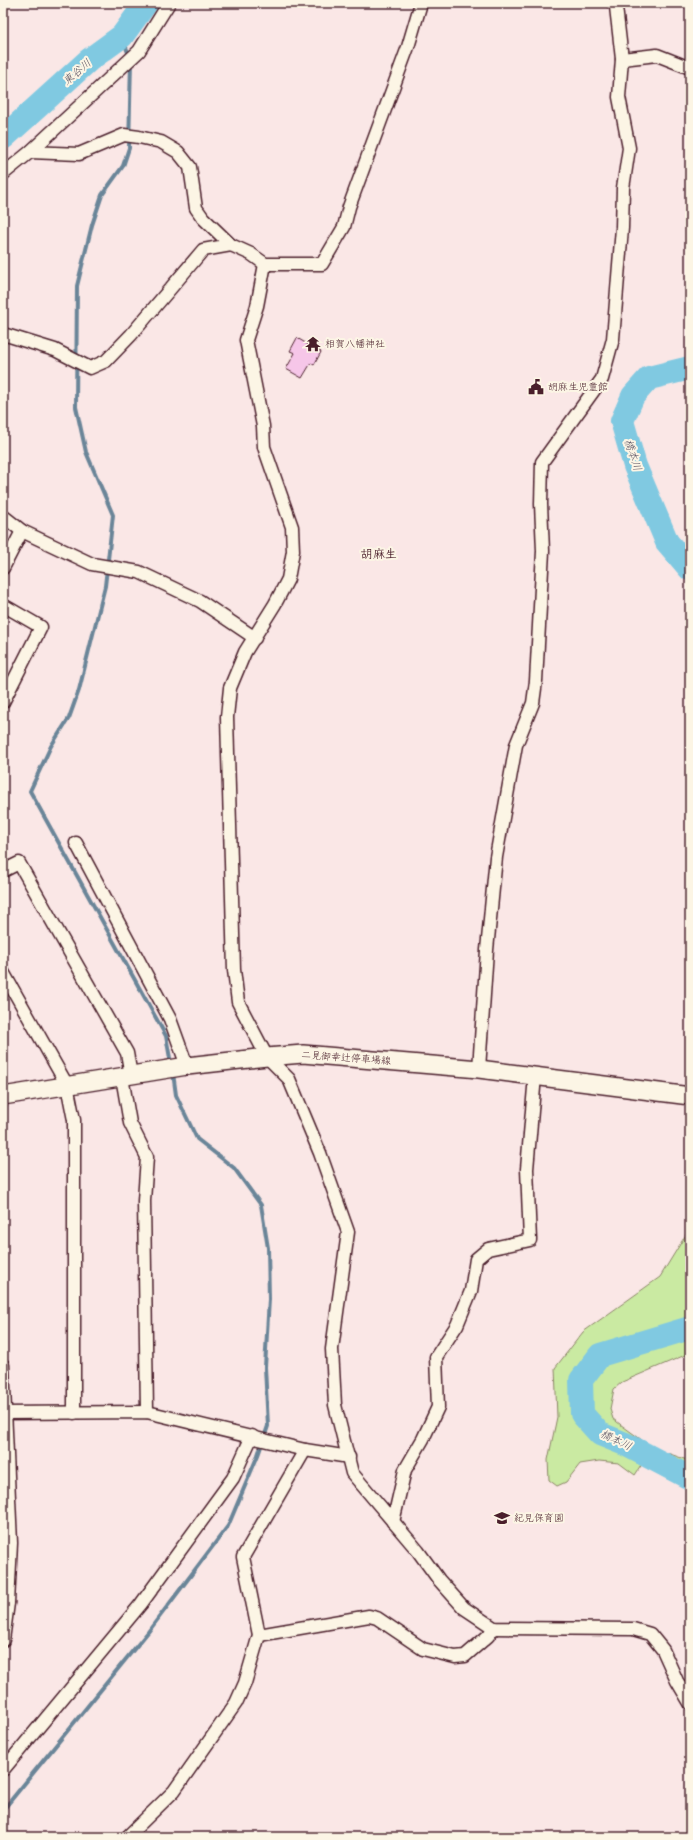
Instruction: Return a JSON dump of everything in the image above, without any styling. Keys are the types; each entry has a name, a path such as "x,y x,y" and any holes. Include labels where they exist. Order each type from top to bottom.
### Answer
{"main road":[{"name":"二見御幸辻停車場線","path":"3,1096 186,1066 302,1054 479,1069 690,1096"}],"street":[{"path":"3,174 30,152 135,55 169,3"},
{"path":"30,152 79,154 124,135 161,142 178,152 190,167 196,208 203,218 231,245 251,254 265,264 322,264 344,227 349,208 408,47 421,3"},
{"path":"479,1069 487,950 496,857 516,745 533,703 536,681 543,551 541,504 542,462 602,379 612,339 622,228 623,188 629,148 619,97 622,59 616,7 613,3"},
{"path":"622,59 657,55 690,68"},
{"path":"3,334 55,350 90,368 106,361 131,335 203,250 231,245"},
{"path":"265,264 257,306 246,340 263,426 264,447 292,527 294,551 288,579 255,638 245,652 230,688 227,717 234,970 238,1002 267,1057 289,1079 320,1153 348,1232 332,1349 335,1405 352,1473 439,1580 464,1608 494,1628 633,1629 650,1634 663,1650 677,1681 690,1703"},
{"path":"3,516 22,531 92,564 139,572 200,601 255,638"},
{"path":"3,568 22,531"},
{"path":"3,605 42,627 3,702"},
{"path":"76,843 170,1019 186,1066"},
{"path":"3,871 19,863 127,1053 126,1076 130,1123 147,1157 144,1200 147,1412"},
{"path":"3,972 67,1085 74,1120 74,1413"},
{"path":"393,1522 405,1470 423,1439 438,1407 436,1357 456,1325 471,1291 476,1259 488,1249 530,1240 527,1169 535,1076"},
{"path":"3,1364 3,1413 11,1543 3,1640"},
{"path":"3,1413 147,1412 255,1436 300,1448 349,1457"},
{"path":"3,1770 141,1604 233,1478 255,1436"},
{"path":"127,1837 174,1791 236,1703 245,1683 259,1635 243,1557 300,1448"},
{"path":"259,1635 369,1616 377,1618 423,1649 455,1657 465,1656 488,1636 494,1628"}],"green space":[{"path":"690,1228 690,1353 622,1382 614,1389 610,1409 613,1419 653,1448 690,1461 690,1476 650,1452 635,1475 619,1463 599,1461 580,1464 566,1482 557,1486 549,1480 548,1460 557,1417 555,1368 583,1332 660,1277"}],"building":[{"path":"297,338 321,352 314,365 311,363 302,378 286,369 295,353 290,351"}],"waterway":[{"name":"東谷川","path":"3,138 89,60 122,36 146,3"},
{"path":"122,36 131,61 129,148 123,166 102,195 92,225 77,286 76,407 86,452 113,515 105,586 79,690 69,718 51,746 30,791 166,1036 171,1064"},
{"name":"橋本川","path":"690,368 649,378 633,396 622,421 635,466 667,542 690,569"},
{"path":"3,1810 148,1632 228,1526 258,1455 268,1426 265,1367 269,1299 268,1248 261,1205 234,1168 197,1139 176,1095 173,1073"},
{"name":"橋本川","path":"690,1328 600,1355 581,1380 582,1414 600,1434 625,1444 690,1478"}],"place":[{"name":"相賀八幡神社","path":"313,344"},
{"name":"胡麻生児童館","path":"536,387"},
{"name":"紀見保育園","path":"502,1518"}],"district":[{"name":"胡麻生","path":"379,554"}]}
